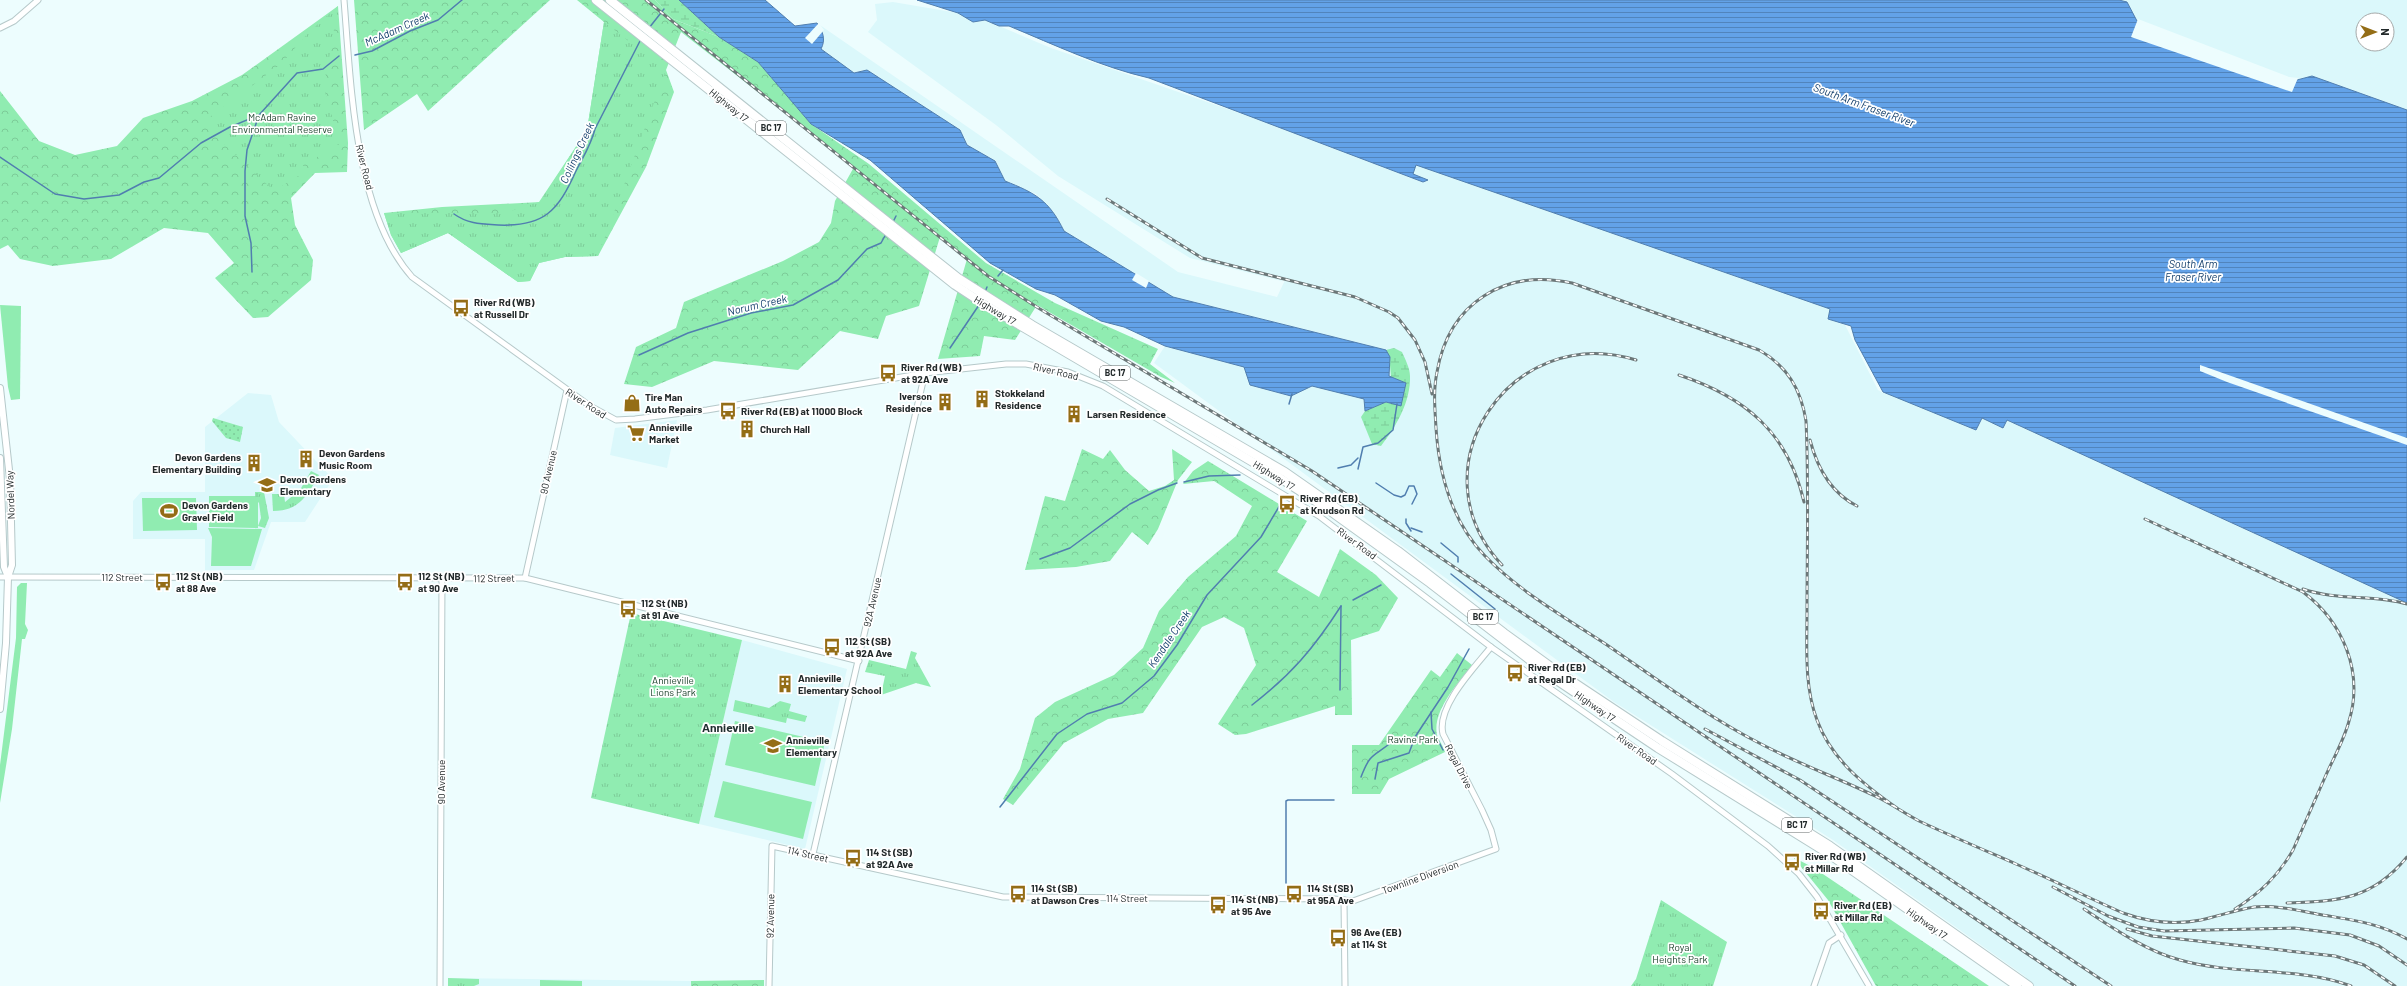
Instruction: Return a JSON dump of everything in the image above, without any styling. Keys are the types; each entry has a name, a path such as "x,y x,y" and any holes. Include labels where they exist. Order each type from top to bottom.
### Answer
{"highway":[{"name":"Highway 17","path":"596,0 875,217"},
{"name":"Highway 17","path":"610,0 905,242 976,295 1326,508 1430,584 1552,677 1658,748 1826,852 2017,986"},
{"name":"Highway 17","path":"989,303 1285,472 1398,551 1504,633 1558,672 1662,741 1830,846 2029,986"}],"main road":[{"name":"Nordel Way","path":"0,388 6,427 11,495 12,567 8,578 6,643 0,709"},
{"name":"Nordel Way","path":"0,458 4,567 8,578"}],"street":[{"path":"0,28 14,21 38,0"},
{"name":"River Road","path":"344,0 353,109 358,145 367,181 390,246 400,263 412,277 567,390 605,415 616,420 626,420 707,410 925,373 991,365 1026,364 1068,372 1103,386 1320,516 1397,573 1491,647 1672,774 1768,846 1805,881 1841,935 1869,986"},
{"name":"92A Avenue","path":"813,854 925,373"},
{"name":"90 Avenue","path":"525,578 567,390"},
{"name":"112 Street","path":"0,577 284,576 442,579 525,578 859,661"},
{"name":"90 Avenue","path":"440,986 442,579"},
{"name":"Regal Drive","path":"1491,647 1448,704 1442,723 1446,740 1492,830 1496,849"},
{"name":"114 Street","path":"772,846 1003,898 1344,900"},
{"name":"92 Avenue","path":"769,986 772,846"},
{"name":"Townline Diversion","path":"1344,900 1360,899 1496,849"},
{"path":"1344,900 1345,986"},
{"path":"1814,986 1829,943 1841,935"}],"shaded area":[{"path":"2119,0 2407,0 2407,110 2312,76 2297,80 2131,37 2137,21 2127,2"},
{"path":"893,2 958,13 973,22 985,20 1051,48 1248,116 1422,182 1427,180 1413,174 1416,164 1831,309 1828,319 1845,325 1878,390 1885,394 1887,390 1975,430 1982,418 2003,428 2006,420 2407,603 2407,986 2021,986 2026,977 1833,840 1614,702 1154,363 1165,346 1244,367 1291,396 1312,386 1364,399 1366,411 1386,350 1173,297 1063,231 1058,219 1036,194 1005,181 995,161 967,145 960,130 863,70 854,73 821,49 824,44 817,23 1178,272 1277,297 1286,278 1284,277 1282,281 1190,258 1058,176 996,125 868,32 877,20 875,4"},
{"name":"Devon Gardens Elementary","path":"248,393 271,395 279,422 333,479 305,522 271,522 254,570 205,570 205,539 133,539 133,501 141,492 205,492 205,427"},
{"path":"677,420 667,468 610,455 615,428"},
{"name":"Annieville Elementary","path":"742,640 847,669 805,849 699,824"},
{"path":"448,978 691,981 691,986 448,986"}],"green space":[{"path":"354,0 550,0 428,111 417,94 364,130"},
{"path":"577,0 655,0 673,19 719,37 758,62 811,124 869,164 986,263 1055,303 1158,349 1150,364 1175,383 1161,377 1037,305 1015,340 984,336 980,356 938,359 967,259 940,237 919,306 886,316 878,339 840,331 798,370 714,361 652,387 624,384 636,347 676,328 684,302 783,261 819,242 831,223 835,201 854,167 681,32 666,70 674,92 646,167 598,256 565,257 539,263 530,281 518,282 448,233 401,253 391,235 384,213 442,207 540,202 587,130 604,22"},
{"path":"655,0 679,0 719,37 673,19"},
{"path":"338,6 348,143 347,172 315,173 291,198 295,225 313,260 311,280 268,317 253,318 215,278 234,263 208,233 164,228 111,259 53,266 20,259 8,245 0,249 0,91 39,141 75,155 117,146 143,118 192,101 242,75"},
{"name":"McAdam Ravine Environmental Reserve","path":"338,6 324,89 340,144 303,165 306,171 274,191 202,123 281,64 308,33"},
{"path":"604,22 666,70 598,256 565,257 539,263 530,281 518,282 448,233 401,253 391,235 384,213 504,213 539,202 587,130"},
{"path":"0,305 21,306 20,399 11,400 8,387"},
{"path":"1394,348 1402,352 1406,361 1410,373 1410,385 1402,413 1392,431 1381,446 1372,444 1361,417 1365,411 1386,402 1393,404 1390,368 1386,350"},
{"path":"213,418 243,427 240,442 226,438 212,421"},
{"path":"1082,449 1103,459 1110,450 1125,470 1149,491 1165,486 1174,480 1172,449 1192,462 1178,480 1158,529 1148,545 1132,532 1110,561 1076,567 1025,570 1045,496 1065,501"},
{"path":"1208,461 1307,521 1277,572 1319,597 1340,549 1376,575 1398,598 1379,631 1351,640 1352,715 1335,715 1335,706 1246,734 1235,735 1218,724 1256,665 1244,628 1224,617 1202,627 1143,713 1108,719 1064,743 1013,805 1003,799 1020,769 1035,718 1055,702 1114,675 1143,648 1159,611 1188,577 1236,536 1252,506 1214,481 1183,484 1193,471"},
{"path":"311,471 319,475 306,496 296,505 282,510 273,511 272,494 284,494 285,502 300,490"},
{"path":"255,492 264,492 269,518 265,528 258,526 261,518 259,503 255,499"},
{"path":"209,496 258,496 258,528 209,527"},
{"name":"Devon Gardens Gravel Field","path":"142,498 196,498 197,530 143,531"},
{"path":"208,528 262,529 251,566 211,566 212,537"},
{"path":"21,583 27,583 25,624 28,630 25,639 22,639 12,729 0,803 0,765 16,638 17,587"},
{"name":"Annieville Lions Park","path":"631,613 742,640 699,824 591,798"},
{"path":"911,651 917,653 915,658 931,687 916,683 881,695 885,676 865,672 869,660 906,669"},
{"name":"Ravine Park","path":"1457,653 1472,665 1448,697 1439,716 1437,735 1445,752 1389,779 1380,794 1352,794 1352,745 1379,745 1431,670 1440,677"},
{"path":"735,700 769,708 780,701 791,704 789,711 807,716 805,722 787,718 786,723 733,711"},
{"path":"735,721 825,742 815,786 725,765"},
{"path":"723,781 812,802 803,839 714,817"},
{"path":"1793,857 1814,868 1989,986 1876,986 1828,900"},
{"name":"Royal Heights Park","path":"1661,900 1727,942 1713,986 1631,986 1636,979"},
{"path":"448,978 479,979 479,984 474,986 448,986"},
{"path":"540,980 582,981 582,986 540,986"},
{"path":"764,980 764,986 691,986 691,981"}],"water":[{"path":"679,0 765,0 795,26 817,23 823,36 823,46 821,49 854,73 867,70 960,130 967,145 995,161 1005,181 1033,194 1047,205 1064,231 1173,297 1386,350 1390,357 1389,376 1406,383 1401,406 1386,402 1365,411 1364,399 1312,386 1291,396 1250,385 1244,367 1165,346 1124,327 1101,321 1055,295 1036,289 990,263 870,160 811,124 758,62 719,37"},
{"name":"South Arm Fraser River","path":"917,0 2119,0 2127,2 2137,21 2289,79 2297,80 2312,76 2407,110 2407,603 2007,420 2003,428 1982,418 1976,430 1883,392 1855,340 1851,326 1828,319 1830,309 1416,165 1413,174 1428,180 1423,182 1149,78 1096,62 1009,26 999,26 985,20 973,22 958,13"}],"pier":[{"path":"2138,19 2289,77 2298,78 2292,92 2131,37"},
{"path":"819,23 824,30 812,44 805,38"},
{"path":"1136,273 1149,281 1146,288 1132,280"},
{"path":"2200,365 2407,438 2407,445 2227,382 2200,371"}],"waterway":[{"name":"McAdam Creek","path":"355,55 372,51 410,31 438,20 462,0"},
{"name":"Collings Creek","path":"649,28 664,9"},
{"name":"Collings Creek","path":"454,214 470,222 498,225 527,223 548,214 563,197 589,146 595,129 641,39"},
{"name":"McAdam Creek","path":"0,157 55,194 84,199 119,195 144,182 159,178 201,143 230,127 259,115 297,73 323,69 339,56"},
{"path":"252,272 251,243 245,216 245,171 247,150 259,115"},
{"name":"Norum Creek","path":"893,222 896,216"},
{"name":"Norum Creek","path":"639,355 688,333 751,313 793,305 838,280 867,249 881,243 886,234"},
{"path":"998,276 1003,270"},
{"path":"985,292 987,287"},
{"path":"950,348 979,305"},
{"path":"1289,404 1292,394"},
{"path":"1358,469 1363,447 1378,443 1393,430 1397,404"},
{"name":"Kendale Creek","path":"1338,468 1351,465 1358,458"},
{"path":"1184,482 1209,476 1240,475"},
{"path":"1040,559 1070,548 1130,504 1158,490 1177,483"},
{"path":"1376,483 1394,495 1401,497 1405,495 1409,486 1414,486 1417,494 1412,504"},
{"name":"Kendale Creek","path":"1000,807 1057,734 1087,714 1122,703 1154,676 1177,645 1207,595 1261,537 1280,505"},
{"path":"1406,519 1406,523 1411,531"},
{"path":"1411,528 1422,532"},
{"path":"1441,543 1458,557 1458,562"},
{"path":"1451,574 1495,609"},
{"path":"1353,600 1381,585"},
{"path":"1340,690 1341,606"},
{"path":"1252,705 1279,683 1301,660 1341,606"},
{"path":"1375,779 1378,763 1409,753 1415,737 1448,687 1469,649"},
{"path":"1431,712 1432,729 1443,750"},
{"path":"1361,777 1364,769 1374,755 1393,741 1404,743 1415,737"},
{"path":"1286,883 1286,801 1334,800"}],"railway":[{"path":"646,0 988,276 1040,309 1312,471 2075,986"},
{"path":"1107,199 1202,258 1355,297 1389,312 1398,318 1415,340 1425,362 1432,394"},
{"path":"1897,808 1861,780 1840,759 1823,734 1813,707 1807,666 1808,492 1806,421 1804,409 1796,389 1785,371 1769,356 1759,350 1572,283 1547,280 1524,281 1503,286 1484,296 1467,310 1454,327 1443,348 1437,372 1435,393 1436,428 1440,463 1449,496 1464,528 1485,556 1528,593 1684,698 1743,734 1777,752 1875,796 1919,821 1955,838 2123,913 2142,919 2162,922 2191,922 2254,907 2278,907 2364,922 2396,933 2407,939"},
{"path":"1502,565 1477,527 1467,487 1472,448 1488,412 1514,382 1549,362 1590,354 1636,360"},
{"path":"1679,375 1724,394 1743,406 1760,420 1775,437 1787,456 1797,477 1804,502"},
{"path":"1810,440 1817,460 1826,478 1840,494 1857,506"},
{"path":"2145,519 2303,592 2317,604 2339,633 2347,649 2352,667 2354,684 2353,703 2347,728 2293,850 2275,876 2252,897 2235,909"},
{"path":"2303,589 2329,595 2381,599 2407,604"},
{"path":"1705,729 1800,780 2111,986"},
{"path":"2287,903 2339,899 2367,890 2381,882 2407,857"},
{"path":"2053,887 2108,916 2138,927 2164,931 2294,928 2350,935 2379,946 2407,965"},
{"path":"2084,909 2142,945 2180,960 2223,968 2309,976 2351,986"},
{"path":"2127,929 2152,936 2335,956 2364,965 2395,986"}],"place":[{"name":"River Rd (WB) at Russell Dr","path":"461,308"},
{"name":"River Rd (WB) at 92A Ave","path":"888,373"},
{"name":"Stokkeland Residence","path":"982,399"},
{"name":"Iverson Residence","path":"945,402"},
{"name":"Tire Man Auto Repairs","path":"632,403"},
{"name":"River Rd (EB) at 11000 Block","path":"728,411"},
{"name":"Larsen Residence","path":"1074,414"},
{"name":"Church Hall","path":"747,429"},
{"name":"Annieville Market","path":"636,433"},
{"name":"Devon Gardens Music Room","path":"306,459"},
{"name":"Devon Gardens Elementary Building","path":"254,463"},
{"name":"Devon Gardens Elementary","path":"267,485"},
{"name":"River Rd (EB) at Knudson Rd","path":"1287,504"},
{"name":"Devon Gardens Gravel Field","path":"169,511"},
{"name":"112 St (NB) at 88 Ave","path":"163,582"},
{"name":"112 St (NB) at 90 Ave","path":"405,582"},
{"name":"112 St (NB) at 91 Ave","path":"628,609"},
{"name":"112 St (SB) at 92A Ave","path":"832,647"},
{"name":"River Rd (EB) at Regal Dr","path":"1515,673"},
{"name":"Annieville Elementary School","path":"785,684"},
{"name":"Annieville Elementary","path":"773,746"},
{"name":"114 St (SB) at 92A Ave","path":"853,858"},
{"name":"River Rd (WB) at Millar Rd","path":"1792,862"},
{"name":"114 St (SB) at Dawson Cres","path":"1018,894"},
{"name":"114 St (SB) at 95A Ave","path":"1294,894"},
{"name":"114 St (NB) at 95 Ave","path":"1218,905"},
{"name":"River Rd (EB) at Millar Rd","path":"1821,911"},
{"name":"96 Ave (EB) at 114 St","path":"1338,938"}],"district":[{"name":"Annieville","path":"728,728"}]}
